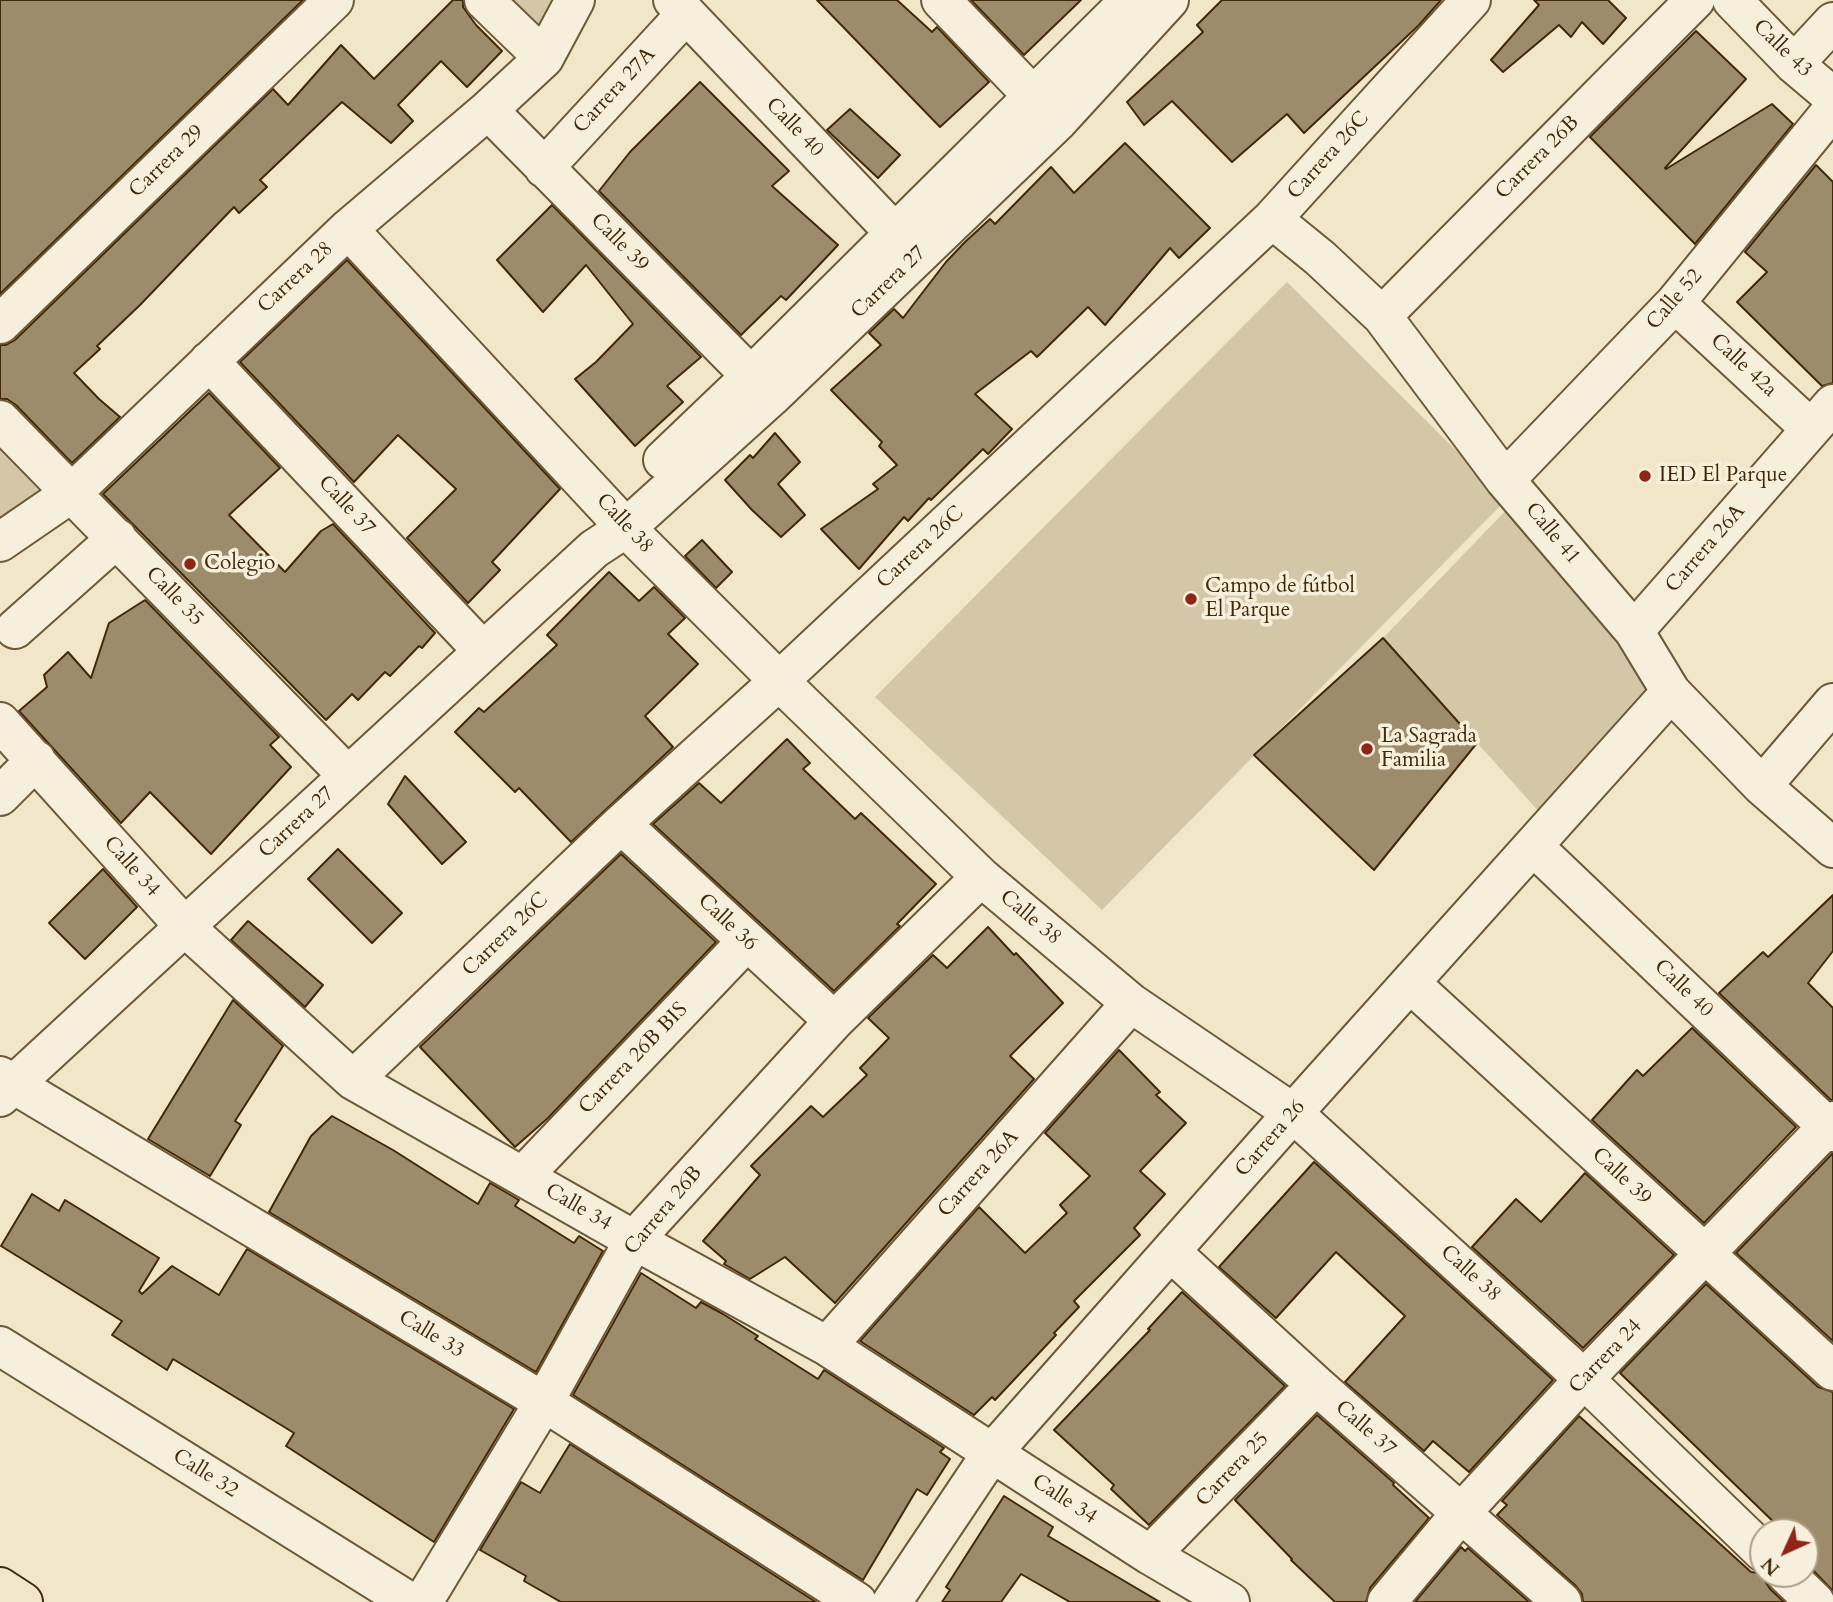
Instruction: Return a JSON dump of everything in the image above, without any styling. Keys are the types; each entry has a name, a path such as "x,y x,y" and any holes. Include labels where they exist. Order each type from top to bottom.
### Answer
{"highway":[{"path":"0,1587 23,1602"}],"street":[{"name":"Carrera 29","path":"0,324 334,0"},
{"path":"484,0 544,58"},
{"name":"Carrera 28","path":"0,542 73,492 348,229 488,110 544,58 575,0"},
{"path":"941,0 1034,96"},
{"name":"Carrera 27","path":"619,519 771,397 1034,96 1130,0"},
{"name":"Carrera 27","path":"5,1086 184,927 594,549 751,376 1058,121 1169,0"},
{"name":"Carrera 26C","path":"353,1080 621,824 779,681 1272,219 1471,0"},
{"name":"Carrera 26B","path":"1381,317 1695,0"},
{"name":"Calle 43","path":"1732,0 1794,64 1833,97"},
{"name":"Calle 40","path":"679,7 906,245"},
{"name":"Carrera 27A","path":"544,168 679,7"},
{"path":"1794,64 1833,22"},
{"name":"Calle 52","path":"1506,480 1675,303 1833,109"},
{"name":"Calle 39","path":"488,110 751,376"},
{"name":"Calle 41","path":"1272,219 1320,258 1381,317 1506,480 1633,631 1671,692 1762,786 1833,848"},
{"name":"Calle 38","path":"348,229 619,519 779,681 981,877 1131,1003 1293,1113 1584,1379 1749,1538"},
{"name":"Calle 42a","path":"1675,303 1822,417"},
{"name":"Calle 37","path":"209,361 483,651"},
{"name":"Carrera 26A","path":"1633,631 1822,417"},
{"name":"Calle 35","path":"0,420 348,776"},
{"path":"15,629 117,538"},
{"name":"Carrera 26","path":"892,1602 991,1454 1671,692"},
{"path":"1762,786 1833,702"},
{"name":"Calle 34","path":"0,722 184,927 353,1080 827,1346 991,1454 1150,1555 1230,1602"},
{"path":"0,796 36,760"},
{"name":"Calle 36","path":"621,824 834,1021"},
{"name":"Calle 40","path":"1533,846 1831,1127"},
{"name":"Carrera 26B","path":"423,1602 544,1402 634,1240 834,1021 981,877"},
{"name":"Carrera 26B BIS","path":"523,1176 746,942"},
{"name":"Calle 39","path":"1410,982 1833,1371"},
{"name":"Carrera 26A","path":"827,1346 1131,1003"},
{"name":"Calle 33","path":"5,1086 544,1402 857,1602"},
{"name":"Carrera 24","path":"1387,1602 1461,1513 1584,1379 1831,1127"},
{"name":"Calle 37","path":"1171,1252 1316,1385 1562,1602"},
{"name":"Calle 32","path":"0,1346 410,1602"},
{"name":"Carrera 25","path":"1150,1555 1316,1385"},
{"path":"1800,1588 1815,1602"}],"shaded area":[{"path":"485,0 571,0 544,56"},
{"name":"Campo de fútbol El Parque","path":"1287,282 1506,500 1102,910 875,697"},
{"path":"0,420 73,492 0,542"},
{"path":"1512,504 1659,690 1541,814 1383,638"}],"building":[{"path":"0,0 303,0 0,294"},
{"path":"453,0 463,0 463,7 476,25 502,51 467,87 441,61 398,105 413,121 391,143 342,102 260,180 267,187 239,213 234,207 97,346 100,349 74,373 120,417 72,463 16,405 7,399 0,399 0,345 15,340 273,89 288,105 341,45 374,79"},
{"path":"817,0 897,0 932,32 937,27 989,82 940,127"},
{"path":"971,0 1081,0 1024,55"},
{"path":"1222,0 1441,0 1419,25 1304,133 1287,114 1232,162 1172,101 1144,125 1127,102 1203,32 1197,25"},
{"path":"1534,0 1608,0 1626,18 1603,44 1582,22 1571,37 1559,25 1503,72 1491,60 1539,5"},
{"path":"1696,31 1746,79 1666,169 1772,104 1793,124 1695,244 1590,137"},
{"path":"700,82 789,171 772,186 838,245 786,300 781,296 741,335 599,191 630,152"},
{"path":"850,109 900,155 878,178 827,130"},
{"path":"1125,143 1210,228 1179,258 1170,248 1105,325 1088,307 1037,357 1031,351 975,394 1012,429 988,454 983,449 908,521 904,517 859,569 821,529 878,489 873,484 897,465 879,446 882,442 831,390 881,345 869,333 894,309 903,318 965,242 990,219 995,224 1051,167 1074,193"},
{"path":"1816,165 1833,182 1833,383 1822,386 1737,302 1767,272 1745,252"},
{"path":"552,205 701,357 667,386 683,402 635,446 575,379 596,362 633,324 586,265 543,312 497,260"},
{"path":"347,260 560,489 492,562 500,570 468,603 407,538 456,489 398,435 354,482 240,362"},
{"path":"209,393 280,468 229,515 285,572 321,531 333,524 435,633 390,676 385,672 358,700 352,694 326,720 103,494"},
{"path":"775,433 800,462 778,484 805,515 781,537 725,480 750,455 753,458"},
{"path":"702,540 732,572 716,588 685,556"},
{"path":"609,572 639,601 654,587 685,618 668,634 698,664 645,716 673,747 571,842 519,788 515,792 455,732 479,708 484,712 557,645 547,635"},
{"path":"145,600 279,737 270,745 291,767 211,854 150,792 121,823 19,711 47,687 44,675 68,652 91,678 109,623"},
{"name":"La Sagrada Familia","path":"1383,638 1477,743 1374,870 1254,755"},
{"path":"787,739 810,763 803,769 855,819 861,813 936,884 897,924 900,926 834,991 653,824 699,783 721,803"},
{"path":"405,776 466,842 442,864 388,804"},
{"path":"338,849 402,913 372,943 308,879"},
{"path":"621,854 716,942 548,1118 515,1147 420,1047"},
{"path":"103,869 137,907 85,959 49,923"},
{"path":"1833,895 1833,951 1808,983 1833,1008 1831,1100 1719,993 1763,952 1768,957"},
{"path":"248,921 323,985 305,1007 231,940"},
{"path":"988,927 1063,1003 1010,1056 1034,1079 835,1303 785,1257 750,1279 724,1264 726,1261 703,1241 760,1175 751,1166 811,1106 823,1117 867,1075 860,1068 889,1038 868,1018 933,955 947,968"},
{"path":"233,1000 283,1046 235,1121 241,1125 210,1176 148,1139"},
{"path":"1692,1028 1796,1127 1704,1223 1592,1120 1637,1070 1643,1076"},
{"path":"1119,1050 1160,1092 1156,1095 1186,1123 1140,1171 1165,1194 1134,1228 1140,1235 1074,1301 1079,1307 1054,1333 1056,1335 995,1400 992,1397 974,1415 860,1341 979,1207 1025,1253 1067,1213 1060,1205 1090,1176 1045,1133"},
{"path":"332,1116 393,1150 478,1204 490,1183 519,1200 515,1206 574,1243 579,1236 603,1251 536,1372 269,1212 311,1136"},
{"path":"1833,1153 1833,1341 1736,1253"},
{"path":"1314,1162 1553,1380 1469,1472 1433,1441 1424,1451 1345,1382 1405,1316 1336,1252 1276,1318 1219,1267"},
{"path":"1585,1173 1674,1255 1583,1348 1472,1247 1516,1199 1541,1222"},
{"path":"32,1194 59,1211 65,1200 159,1258 139,1291 142,1294 172,1266 219,1295 247,1249 514,1409 434,1542 286,1446 294,1433 173,1359 167,1370 112,1335 122,1321 1,1246"},
{"path":"641,1273 696,1308 701,1302 723,1314 758,1336 755,1339 818,1379 824,1370 944,1448 940,1452 950,1459 927,1495 917,1489 863,1580 573,1395"},
{"path":"1706,1284 1818,1387 1833,1392 1833,1591 1819,1576 1819,1518 1770,1518 1620,1373"},
{"path":"1182,1292 1285,1386 1149,1525 1111,1489 1114,1485 1054,1430 1150,1330 1148,1329"},
{"path":"1317,1415 1429,1518 1370,1588 1366,1602 1335,1602 1235,1500"},
{"path":"1579,1416 1749,1570 1749,1588 1769,1588 1784,1602 1583,1602 1582,1594 1576,1586 1497,1515 1507,1505 1502,1501"},
{"path":"570,1444 816,1602 561,1602 524,1581 526,1576 480,1550 521,1482 540,1493"},
{"path":"1004,1496 1053,1527 1048,1536 1160,1602 1070,1602 1021,1574 1001,1602 942,1602 950,1590 946,1587"},
{"path":"1461,1547 1465,1551 1468,1548 1529,1602 1415,1602"}],"place":[{"name":"IED El Parque","path":"1645,476"},
{"name":"Colegio","path":"190,564"},
{"name":"Campo de fútbol El Parque","path":"1191,599"},
{"name":"La Sagrada Familia","path":"1367,749"}]}
